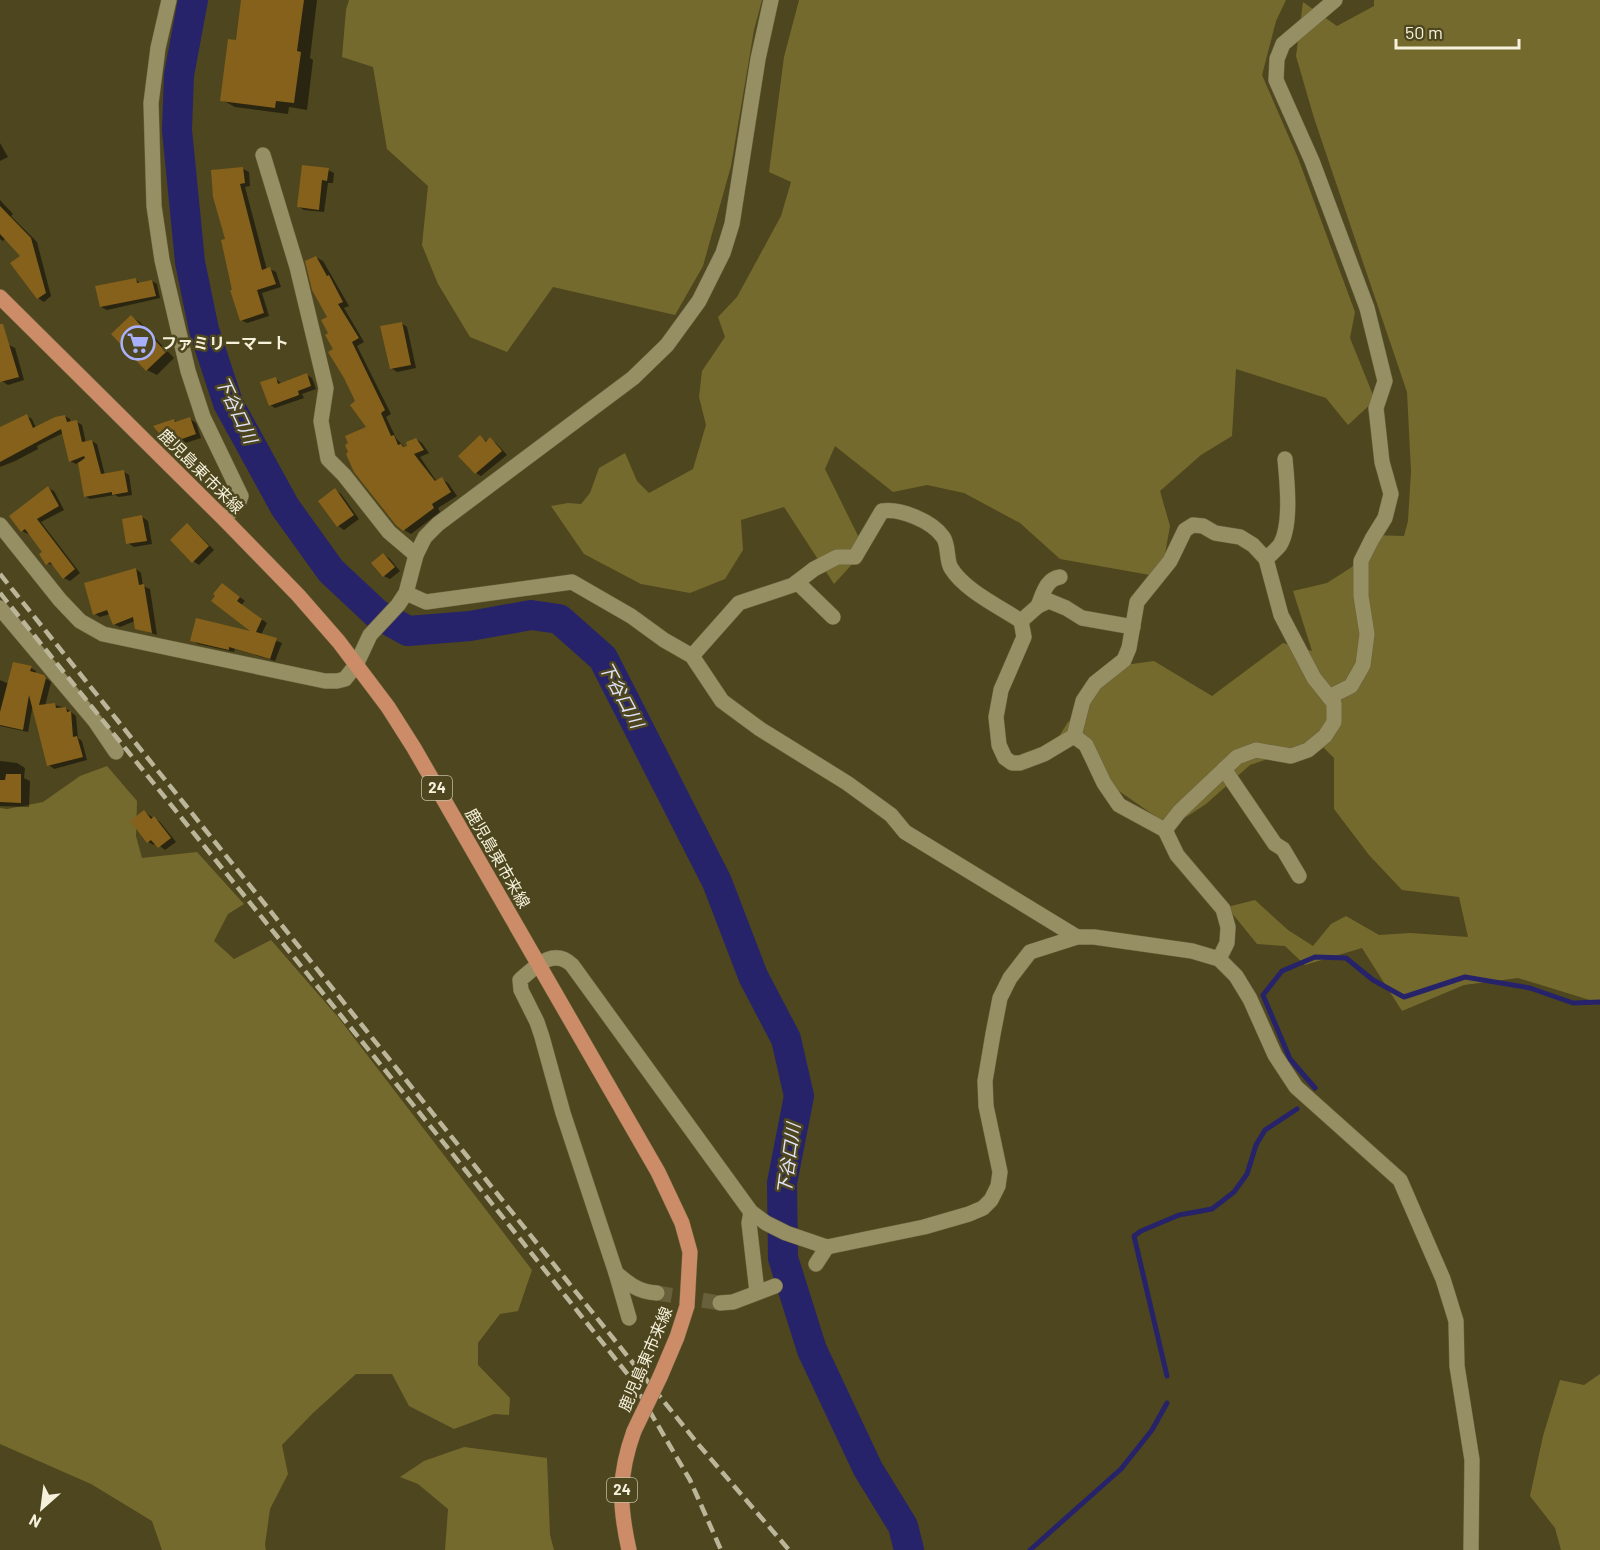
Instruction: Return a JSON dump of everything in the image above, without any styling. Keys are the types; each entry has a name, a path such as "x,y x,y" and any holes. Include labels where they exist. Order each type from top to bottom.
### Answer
{"main road":[{"name":"鹿児島東市来線","path":"0,297 224,519 298,596 388,707 414,748 658,1172 682,1223 690,1252 687,1306 677,1337 634,1431 622,1468 621,1501 629,1550"}],"street":[{"path":"169,0 158,48 151,103 153,206 162,260 188,371 203,417 241,496 239,502 224,519"},
{"path":"0,525 73,614 80,621 104,634 325,681 345,679 356,665 370,636 402,599 416,555 425,537 438,524 633,378 667,345 699,301 723,253 732,224 758,59 771,0"},
{"path":"1329,697 1351,686 1363,665 1368,634 1361,596 1361,561 1385,518 1391,494 1382,462 1376,408 1385,381 1367,308 1312,160 1276,80 1277,59 1283,44 1335,0"},
{"path":"263,155 289,237 326,388 321,421 328,459 344,475 389,532 416,555"},
{"path":"1266,559 1281,543 1286,523 1285,459"},
{"path":"692,656 739,603 797,582 814,569 837,557 855,557 882,511 894,509 926,522 944,538 950,568 969,587 1021,621 1024,637 1001,690 996,717 999,745 1005,758 1012,763 1020,763 1044,754 1074,736 1083,701 1095,684 1124,660 1129,648 1137,602 1170,561 1185,530 1193,525 1203,526 1215,533 1240,537 1253,545 1266,559 1281,615 1314,678 1334,703 1334,722 1325,736 1308,750 1291,756 1256,750 1237,757 1179,812 1165,830"},
{"path":"1038,606 1048,582 1060,577"},
{"path":"402,599 426,602 572,582 631,616 664,640 692,656 722,701 760,729 847,783 891,815 905,832 1077,937"},
{"path":"797,582 833,617"},
{"path":"1021,621 1038,606 1049,601 1082,618 1133,627"},
{"path":"0,608 95,722 116,752"},
{"path":"1074,736 1086,745 1104,783 1119,806 1165,830 1177,855 1223,909 1228,927 1227,943 1219,959"},
{"path":"1224,769 1275,844 1283,849 1299,876"},
{"path":"629,1318 563,1113 540,1030 521,990 520,980 538,964 557,957 565,958 572,964 751,1212 766,1223 827,1247 924,1227 969,1214 983,1208 991,1200 998,1186 1000,1172 986,1106 985,1081 1000,998 1010,978 1030,952 1077,937 1094,937 1192,951 1219,959 1236,976 1250,999 1275,1055 1296,1087 1400,1180 1443,1279 1456,1321 1457,1366 1472,1460 1471,1550"},
{"path":"751,1212 749,1222 757,1292"},
{"path":"816,1264 827,1247"},
{"path":"616,1273 643,1293 657,1293"},
{"path":"720,1303 733,1302 775,1286"}],"shaded area":[{"path":"349,0 762,0 754,30 731,166 703,266 675,315 553,287 507,352 470,337 438,284 422,245 428,186 387,149 373,67 342,57"},
{"path":"799,0 1286,0 1276,21 1262,75 1298,158 1355,312 1350,338 1375,400 1348,425 1326,398 1236,369 1232,436 1201,455 1160,491 1170,526 1161,577 1060,559 1020,523 964,493 927,485 893,492 835,446 825,469 865,550 834,584 784,507 741,520 743,550 725,579 690,593 641,584 584,554 551,506 568,503 581,504 590,493 599,468 625,453 637,481 649,493 693,469 706,425 699,397 702,371 725,337 718,317 737,297 781,216 791,182 769,172 784,57"},
{"path":"1374,0 1600,0 1600,1000 1593,1001 1518,978 1464,985 1402,1011 1362,948 1305,965 1285,946 1257,944 1227,907 1255,900 1288,930 1313,946 1331,924 1346,916 1379,935 1410,933 1468,937 1459,897 1402,890 1369,855 1334,809 1334,758 1318,742 1250,765 1206,804 1171,827 1116,789 1097,772 1087,736 1051,749 1068,722 1080,713 1117,666 1154,661 1212,696 1283,643 1312,651 1293,591 1327,583 1352,567 1369,535 1404,536 1408,521 1411,471 1407,392 1314,118 1296,56 1303,2 1337,26 1374,6"},
{"path":"107,766 137,801 136,836 142,858 197,852 244,904 228,914 214,941 234,959 271,940 338,1017 532,1270 518,1311 500,1314 478,1343 478,1365 510,1398 509,1415 494,1414 454,1429 409,1406 392,1374 356,1374 282,1445 288,1474 270,1509 266,1550 162,1550 152,1521 91,1484 0,1444 0,808 7,809 43,802 80,776"},
{"path":"1600,1374 1600,1550 1561,1550 1555,1528 1530,1496 1543,1436 1560,1380 1584,1385"},
{"path":"464,1447 547,1458 550,1535 554,1550 445,1550 448,1509 418,1484 400,1477 424,1461"}],"building":[{"path":"241,0 304,0 297,51 301,52 294,103 276,101 275,108 220,101 228,39 236,40"},
{"path":"302,165 329,168 327,181 322,180 319,210 297,207"},
{"path":"243,167 245,183 240,184 262,270 270,267 276,284 257,290 264,313 240,321 230,290 232,290 221,240 225,239 213,197 211,170"},
{"path":"0,206 31,238 46,293 37,299 10,263 20,256 0,234"},
{"path":"316,256 343,302 338,304 359,338 352,342 385,410 381,413 391,436 394,435 398,445 401,444 403,447 407,446 406,442 416,438 424,450 414,454 435,481 442,477 451,492 432,504 434,508 403,531 354,472 346,454 348,452 345,445 348,443 345,436 366,427 350,405 355,401 328,352 333,349 325,335 328,333 321,320 327,317 312,290 305,261"},
{"path":"136,278 137,283 152,280 156,296 100,307 95,286"},
{"name":"ファミリーマート","path":"131,315 166,352 146,371 111,334"},
{"path":"402,322 411,365 390,369 380,326"},
{"path":"0,324 3,324 19,377 0,382"},
{"path":"307,373 311,386 298,391 299,395 269,406 260,382 276,377 278,384"},
{"path":"27,414 33,428 55,417 65,415 67,422 77,420 82,442 92,440 101,474 124,470 128,492 112,495 112,492 84,497 78,463 85,458 84,456 69,462 61,429 0,462 0,427"},
{"path":"190,417 196,434 168,444 153,426 174,419 175,422"},
{"path":"480,435 486,442 490,437 502,451 475,474 458,456"},
{"path":"48,486 59,506 37,519 75,569 63,579 50,562 46,565 39,554 42,552 25,529 21,532 9,516"},
{"path":"335,488 354,515 337,527 318,501"},
{"path":"142,515 147,541 126,544 122,519"},
{"path":"187,523 209,546 192,563 170,540"},
{"path":"383,553 395,567 383,577 371,563"},
{"path":"136,568 139,585 144,584 152,633 135,629 133,617 113,625 107,610 93,615 84,583"},
{"path":"222,583 240,597 237,601 262,619 256,632 277,638 270,659 229,647 229,650 190,641 196,618 250,631 211,601 215,596 213,594"},
{"path":"13,662 32,666 30,671 44,675 46,678 39,705 55,703 56,708 66,707 67,712 71,711 73,737 77,736 83,757 47,766 29,695 23,730 0,725 0,712"},
{"path":"6,774 21,774 21,803 0,802 0,780 5,780"},
{"path":"144,810 151,819 154,816 171,838 158,848 151,840 147,843 130,821"}],"waterway":[{"name":"下谷口川","path":"193,0 179,75 177,130 190,262 204,330 228,403 285,507 331,571 377,614 408,631 470,626 531,615 559,619 603,658 717,882 753,976 786,1039 799,1096 782,1183 783,1258 812,1350 868,1469 903,1526 909,1550"},
{"path":"1315,1088 1290,1059 1263,995 1282,971 1315,957 1346,958 1373,980 1404,997 1465,977 1530,988 1573,1003 1600,1002"},
{"path":"1167,1376 1134,1236 1179,1215 1212,1209 1234,1192 1247,1174 1256,1145 1265,1130 1297,1109"},
{"path":"1030,1550 1121,1469 1152,1430 1167,1403"}],"tunnel":[{"path":"657,1293 720,1303"}],"railway":[{"path":"0,574 698,1444 789,1550"},
{"path":"0,593 629,1376 690,1480 721,1550"}],"place":[{"name":"ファミリーマート","path":"138,343"}]}
